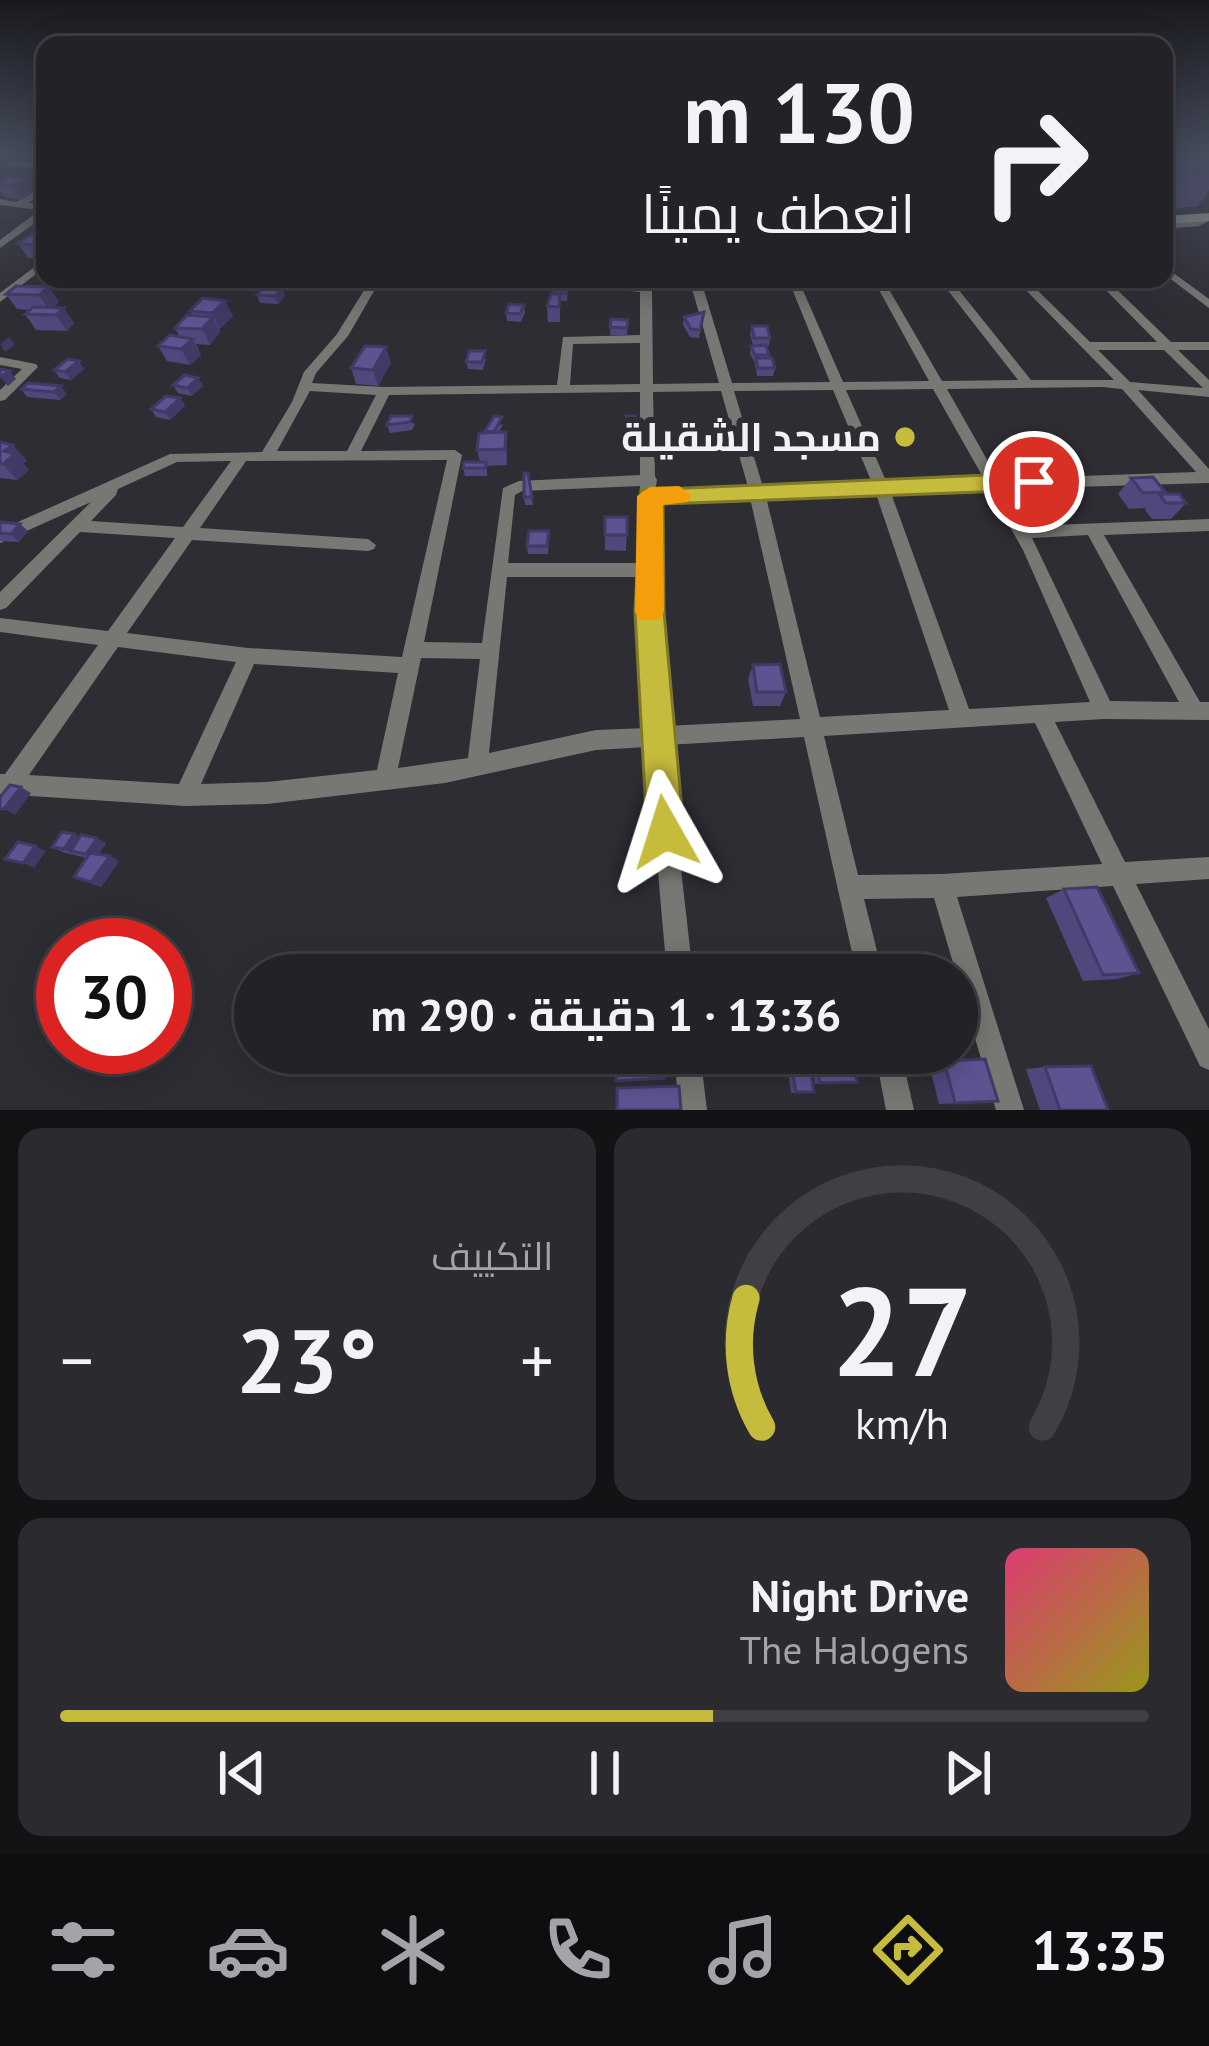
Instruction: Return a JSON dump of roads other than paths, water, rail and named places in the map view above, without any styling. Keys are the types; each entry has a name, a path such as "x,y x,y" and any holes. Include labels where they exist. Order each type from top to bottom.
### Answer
{"street":[{"path":"0,245 36,217"},
{"path":"1173,223 1206,222"},
{"path":"0,299 36,269"},
{"path":"1173,276 1209,305"},
{"path":"268,454 304,387 370,288"},
{"path":"636,288 652,288"},
{"path":"706,288 865,954"},
{"path":"797,288 881,487 962,718"},
{"path":"883,288 1021,532 1104,710"},
{"path":"951,288 1028,383"},
{"path":"1029,288 1209,477"},
{"path":"1109,288 1209,390"},
{"path":"646,289 648,570 656,737 678,954"},
{"path":"562,389 567,340 646,339"},
{"path":"1088,346 1209,346"},
{"path":"0,361 32,367 0,397"},
{"path":"304,387 384,391 1028,383 1209,390"},
{"path":"353,453 384,391"},
{"path":"0,537 175,457 450,453 456,459 385,780"},
{"path":"5,784 243,455"},
{"path":"478,766 512,488 758,493 1209,477"},
{"path":"0,603 120,482"},
{"path":"1021,532 1209,525"},
{"path":"76,526 368,545"},
{"path":"1094,530 1202,711"},
{"path":"499,570 648,570"},
{"path":"0,626 248,656 413,658 489,651"},
{"path":"185,795 248,656"},
{"path":"5,784 185,795 267,793 478,766 596,740 1040,713 1202,711"},
{"path":"1040,713 1209,1057"},
{"path":"851,887 942,886 1209,868"},
{"path":"942,886 1010,1110"},
{"path":"689,1074 693,1110"},
{"path":"892,1074 900,1110"}],"place":[{"name":"مسجد الشقيلة","path":"905,437"}]}
